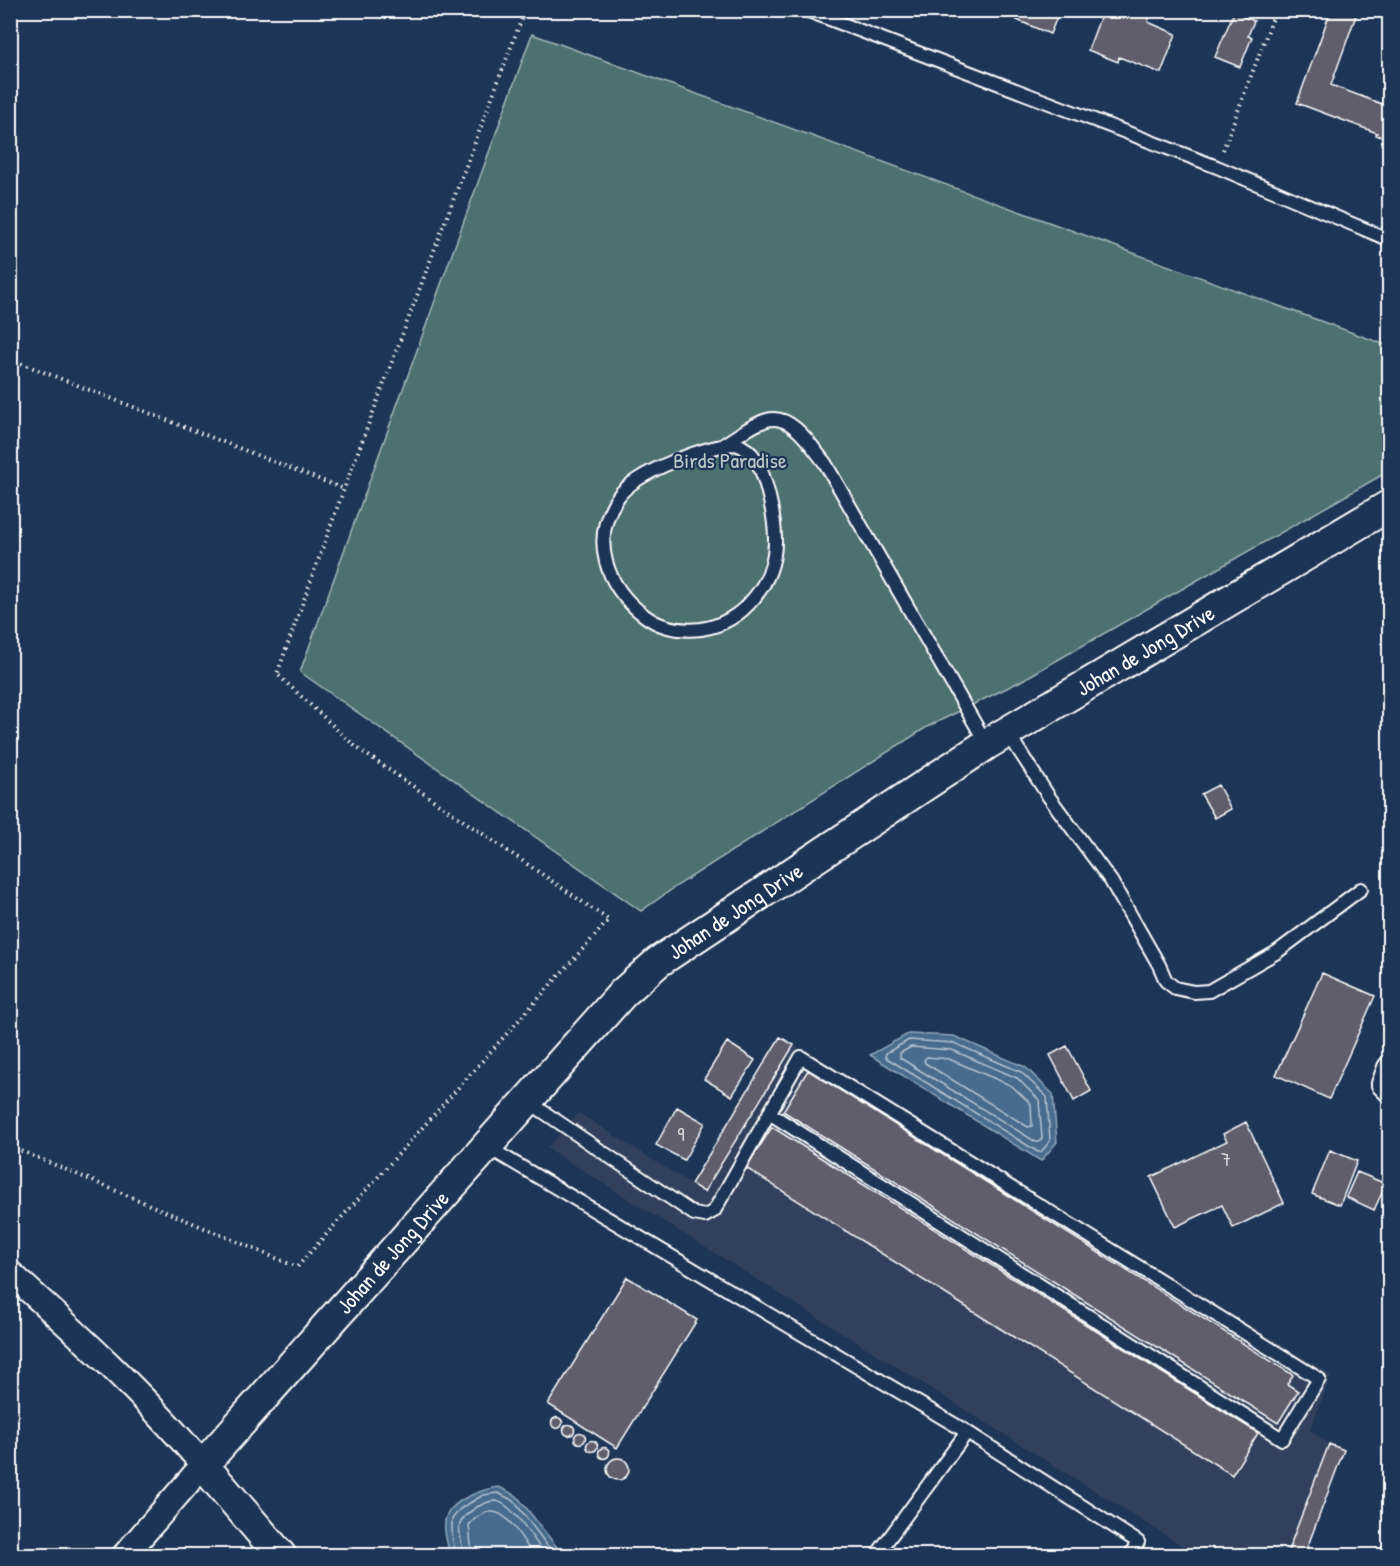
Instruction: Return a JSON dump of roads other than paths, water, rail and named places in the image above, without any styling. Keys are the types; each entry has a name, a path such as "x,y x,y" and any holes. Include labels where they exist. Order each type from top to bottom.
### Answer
{"street":[{"name":"Johan de Jong Drive","path":"203,1465 622,993 658,962 997,738 1389,505"},
{"path":"10,1274 124,1378 176,1432 281,1556"},
{"path":"124,1556 203,1465"}],"lane":[{"path":"806,10 1216,167 1389,240"},
{"path":"723,445 736,444 745,447 758,462 772,504 775,540 771,564 761,589 746,608 721,625 690,630 668,627 646,617 625,599 610,578 604,558 604,535 608,517 619,496 640,477 723,445 769,419 780,419 790,424 825,463 997,738 1049,797 1111,881 1160,965 1166,981 1175,988 1194,992 1209,991 1277,952 1361,890"},
{"path":"526,1100 694,1214 705,1216 714,1211 769,1113 801,1057 1319,1378 1282,1439 769,1113"},
{"path":"486,1146 967,1432 1138,1542 1130,1556"},
{"path":"876,1556 967,1432"}],"water":[{"path":"908,1034 954,1036 1025,1067 1053,1094 1057,1142 1041,1161 870,1055"},
{"path":"499,1487 517,1496 563,1555 450,1555 445,1526 446,1517 450,1511 469,1496"}],"park label":[{"name":"Birds Paradise","path":"730,460"}]}
